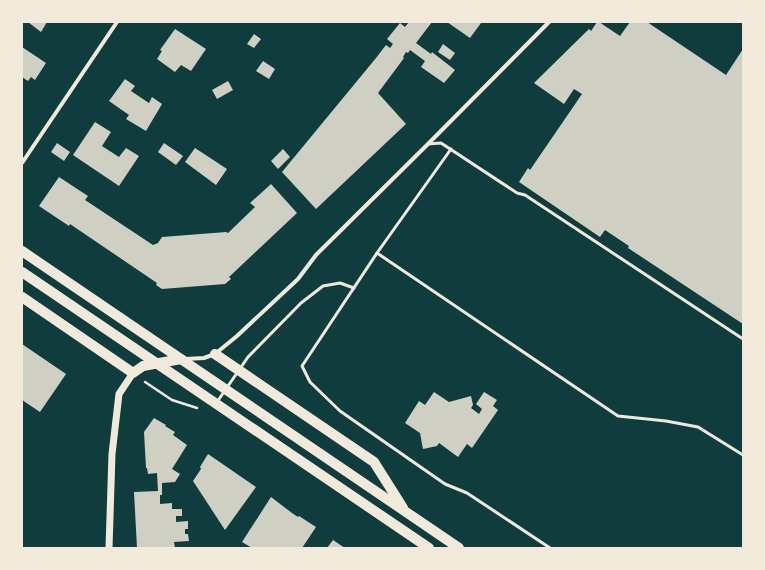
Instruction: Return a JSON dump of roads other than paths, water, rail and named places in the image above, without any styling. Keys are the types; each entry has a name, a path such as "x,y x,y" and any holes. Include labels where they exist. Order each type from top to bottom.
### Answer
{"main road":[{"path":"22,251 459,548"},
{"path":"22,272 430,548"},
{"path":"22,297 133,373 143,366 181,359"},
{"path":"215,354 374,462 405,511"}],"street":[{"path":"22,163 117,22"},
{"path":"181,359 204,358 215,354 237,336 298,279 316,255 549,22"},
{"path":"109,548 112,454 119,394 133,373"}],"lane":[{"path":"428,144 441,143 451,149 517,193 525,195 743,339"},
{"path":"451,149 378,253 302,366 310,382 340,410 445,484 467,493 550,548"},
{"path":"378,253 618,416 666,421 698,427 743,455"},
{"path":"216,403 256,349 296,308 323,286 340,283 354,288"}]}
